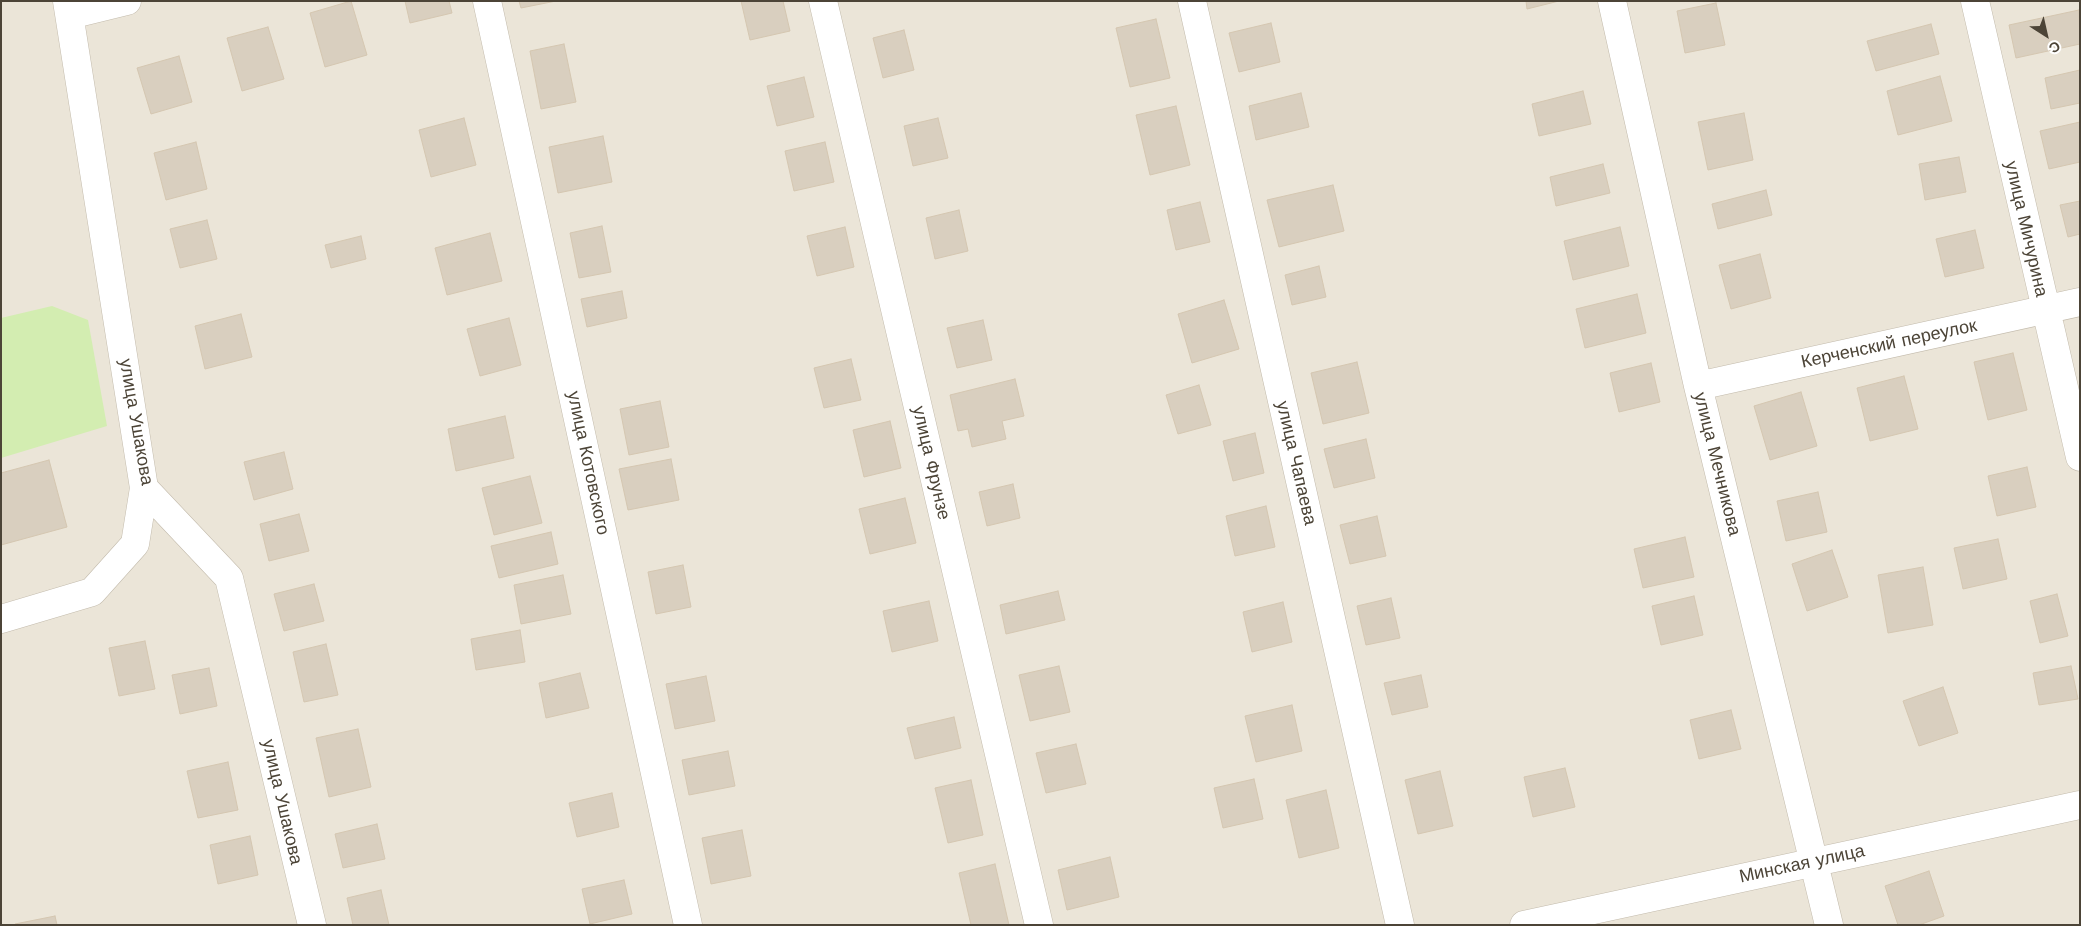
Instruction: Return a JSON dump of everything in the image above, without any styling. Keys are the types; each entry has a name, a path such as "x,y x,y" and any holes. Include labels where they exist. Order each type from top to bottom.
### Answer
{"street":[{"path":"69,8 127,1"},
{"name":"улица Котовского","path":"487,1 688,925"},
{"name":"улица Фрунзе","path":"823,1 1039,925"},
{"name":"улица Чапаева","path":"1192,1 1400,925"},
{"name":"улица Мечникова","path":"1612,1 1698,386 1829,925"},
{"name":"улица Мичурина","path":"1975,1 2080,456"},
{"name":"улица Ушакова","path":"69,8 144,488 229,578 312,925"},
{"name":"Керченский переулок","path":"1698,386 2080,302"},
{"path":"1,619 92,592 135,544 144,488"},
{"name":"Минская улица","path":"1524,925 2080,805"}],"shaded area":[{"path":"1,1 2080,1 2080,925 1,925"}],"green space":[{"path":"52,306 88,320 107,426 1,458 1,318"}],"building":[{"path":"351,1 367,55 325,67 310,13"},
{"path":"405,1 449,1 452,13 410,23"},
{"path":"519,1 556,1 521,8"},
{"path":"741,1 783,1 790,31 750,40"},
{"path":"1526,1 1559,1 1527,9"},
{"path":"1716,3 1725,45 1685,53 1677,11"},
{"path":"2079,10 2080,44 2016,58 2009,25"},
{"path":"1156,19 1170,78 1130,87 1116,28"},
{"path":"1271,23 1280,62 1239,72 1229,33"},
{"path":"1931,24 1939,54 1876,71 1867,41"},
{"path":"268,27 284,79 242,91 227,38"},
{"path":"904,30 914,70 883,78 873,38"},
{"path":"564,44 576,102 541,109 530,51"},
{"path":"179,56 192,102 151,114 137,68"},
{"path":"2080,70 2080,103 2051,109 2045,78"},
{"path":"1940,76 1952,121 1898,135 1887,91"},
{"path":"804,77 814,117 777,126 767,86"},
{"path":"1583,91 1591,124 1539,136 1532,104"},
{"path":"1301,93 1309,127 1256,140 1249,106"},
{"path":"1176,106 1190,165 1150,175 1136,115"},
{"path":"1744,113 1753,160 1708,170 1698,122"},
{"path":"464,118 476,165 431,177 419,130"},
{"path":"938,118 948,158 913,166 904,126"},
{"path":"2080,122 2080,162 2049,169 2040,131"},
{"path":"603,136 612,182 558,193 549,147"},
{"path":"196,142 207,189 166,200 154,153"},
{"path":"825,142 834,182 794,191 785,151"},
{"path":"1959,157 1966,192 1925,200 1919,164"},
{"path":"1603,164 1610,193 1556,206 1550,177"},
{"path":"1333,185 1344,231 1279,247 1267,200"},
{"path":"1766,190 1772,215 1718,229 1712,204"},
{"path":"2080,201 2080,234 2068,237 2060,205"},
{"path":"1200,202 1210,242 1176,250 1167,210"},
{"path":"959,210 968,251 935,259 926,218"},
{"path":"207,220 217,259 180,268 170,229"},
{"path":"602,226 611,272 579,278 570,233"},
{"path":"845,227 854,267 817,276 807,236"},
{"path":"1620,227 1629,266 1573,280 1564,241"},
{"path":"1975,230 1984,268 1945,277 1936,239"},
{"path":"490,233 502,281 447,295 435,248"},
{"path":"361,236 366,259 331,268 325,245"},
{"path":"1760,254 1771,298 1731,309 1719,265"},
{"path":"1319,266 1326,297 1292,305 1285,275"},
{"path":"622,291 627,318 587,327 581,299"},
{"path":"1637,294 1646,333 1585,348 1576,309"},
{"path":"1224,300 1239,349 1192,363 1178,314"},
{"path":"241,314 252,357 205,369 195,326"},
{"path":"509,318 521,365 480,376 467,329"},
{"path":"983,320 992,360 957,368 947,328"},
{"path":"2013,353 2027,410 1988,420 1974,362"},
{"path":"851,359 861,400 824,408 814,368"},
{"path":"1357,362 1369,413 1323,424 1311,373"},
{"path":"1651,363 1660,402 1619,412 1610,373"},
{"path":"1904,376 1918,429 1870,441 1857,388"},
{"path":"1015,379 1024,416 1002,421 1006,439 972,447 968,429 958,431 950,395"},
{"path":"1199,385 1211,425 1178,434 1166,395"},
{"path":"1801,392 1817,446 1770,460 1754,406"},
{"path":"660,401 669,447 629,455 620,409"},
{"path":"505,416 514,458 456,471 448,429"},
{"path":"890,421 901,468 864,477 853,430"},
{"path":"1255,433 1264,473 1233,481 1223,441"},
{"path":"1366,439 1375,478 1334,488 1324,449"},
{"path":"284,452 293,489 254,500 244,462"},
{"path":"671,459 679,500 628,510 619,469"},
{"path":"49,460 67,527 1,545 1,473"},
{"path":"2027,467 2036,507 1997,516 1988,476"},
{"path":"530,476 542,523 494,535 482,488"},
{"path":"1013,484 1020,518 987,526 979,492"},
{"path":"1818,492 1827,532 1786,541 1777,501"},
{"path":"905,498 916,543 870,554 859,509"},
{"path":"1266,506 1275,547 1235,556 1226,516"},
{"path":"299,514 309,551 269,561 260,524"},
{"path":"1377,516 1386,556 1350,564 1340,525"},
{"path":"551,532 558,564 499,578 491,546"},
{"path":"1685,537 1694,577 1643,588 1634,549"},
{"path":"1998,539 2007,579 1963,589 1954,548"},
{"path":"1832,550 1848,597 1807,611 1792,564"},
{"path":"683,565 691,607 656,614 648,572"},
{"path":"1923,567 1933,625 1888,633 1878,575"},
{"path":"563,575 571,614 521,624 514,585"},
{"path":"314,584 324,621 284,631 274,594"},
{"path":"1058,591 1065,620 1006,634 1000,605"},
{"path":"2057,594 2068,636 2040,643 2030,601"},
{"path":"1694,596 1703,635 1661,645 1652,606"},
{"path":"1391,598 1400,638 1366,645 1357,606"},
{"path":"929,601 938,641 892,652 883,611"},
{"path":"1283,602 1292,642 1252,652 1243,612"},
{"path":"520,630 525,662 476,670 471,639"},
{"path":"145,641 155,689 119,696 109,648"},
{"path":"326,644 338,695 304,702 293,652"},
{"path":"1059,666 1070,712 1030,721 1019,675"},
{"path":"2071,666 2078,699 2039,705 2033,673"},
{"path":"209,668 217,706 180,714 172,675"},
{"path":"580,673 589,708 546,718 539,683"},
{"path":"1421,675 1428,707 1392,715 1384,683"},
{"path":"706,676 715,721 675,729 666,684"},
{"path":"1943,687 1958,733 1919,746 1903,701"},
{"path":"1292,705 1302,751 1256,762 1245,716"},
{"path":"1731,710 1741,749 1699,759 1690,720"},
{"path":"954,717 961,748 915,759 907,728"},
{"path":"358,729 371,787 329,797 316,738"},
{"path":"1076,744 1086,784 1046,793 1036,753"},
{"path":"728,751 735,786 689,795 682,760"},
{"path":"228,762 238,810 198,818 187,771"},
{"path":"1565,768 1575,807 1533,817 1524,777"},
{"path":"1440,771 1453,826 1418,834 1405,780"},
{"path":"1254,779 1263,819 1223,828 1214,788"},
{"path":"971,780 983,835 948,843 935,788"},
{"path":"1326,790 1339,848 1299,858 1286,800"},
{"path":"612,793 619,827 577,837 569,803"},
{"path":"377,824 385,859 343,868 335,834"},
{"path":"742,830 751,876 711,884 702,838"},
{"path":"250,836 258,875 218,884 210,845"},
{"path":"1110,857 1119,897 1067,910 1058,870"},
{"path":"995,864 1009,925 971,925 959,873"},
{"path":"1929,871 1944,916 1919,925 1898,925 1885,886"},
{"path":"624,880 632,914 590,924 582,889"},
{"path":"381,890 389,925 353,925 347,898"},
{"path":"55,916 57,925 15,925 15,924"}]}
